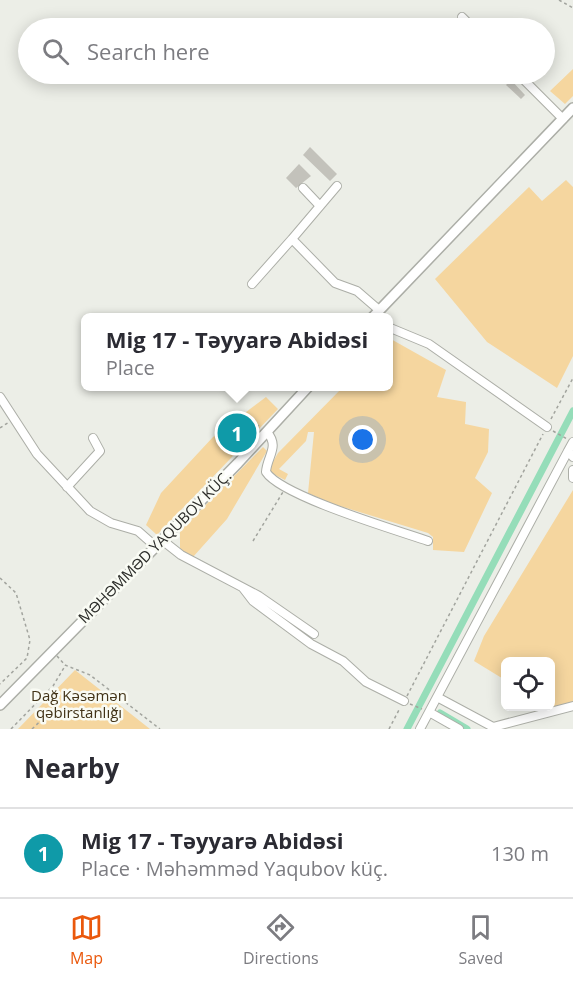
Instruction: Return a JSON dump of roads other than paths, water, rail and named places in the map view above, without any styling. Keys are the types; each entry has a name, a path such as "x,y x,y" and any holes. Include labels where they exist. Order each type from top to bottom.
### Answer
{"main road":[{"path":"376,313 569,115"},
{"name":"MƏHƏMMƏD YAQUBOV KÜÇ.","path":"0,705 305,391"}],"street":[{"path":"530,84 569,115"},
{"path":"252,284 337,186"},
{"path":"303,188 320,206"},
{"path":"292,239 334,283 357,291 373,313"},
{"path":"393,329 429,344 547,427"},
{"path":"0,397 37,454 67,487 102,519 138,531 243,588 314,634"},
{"path":"267,432 273,442 273,448 266,471 286,486 320,502 428,541"},
{"path":"67,487 100,450 93,438"},
{"path":"420,729 571,454 573,443"},
{"path":"573,470 573,478"},
{"path":"243,588 254,601 311,644 343,662 366,682 404,701"},
{"path":"437,697 488,726 508,727 573,706"},
{"path":"429,712 459,729"}],"waterway":[{"path":"407,729 573,411"},
{"path":"440,713 467,729"}],"place":[{"name":"Mig 17 - Təyyarə Abidəsi","path":"237,433"}],"park label":[{"name":"Dağ Kəsəmən qəbirstanlığı","path":"79,704"}]}
